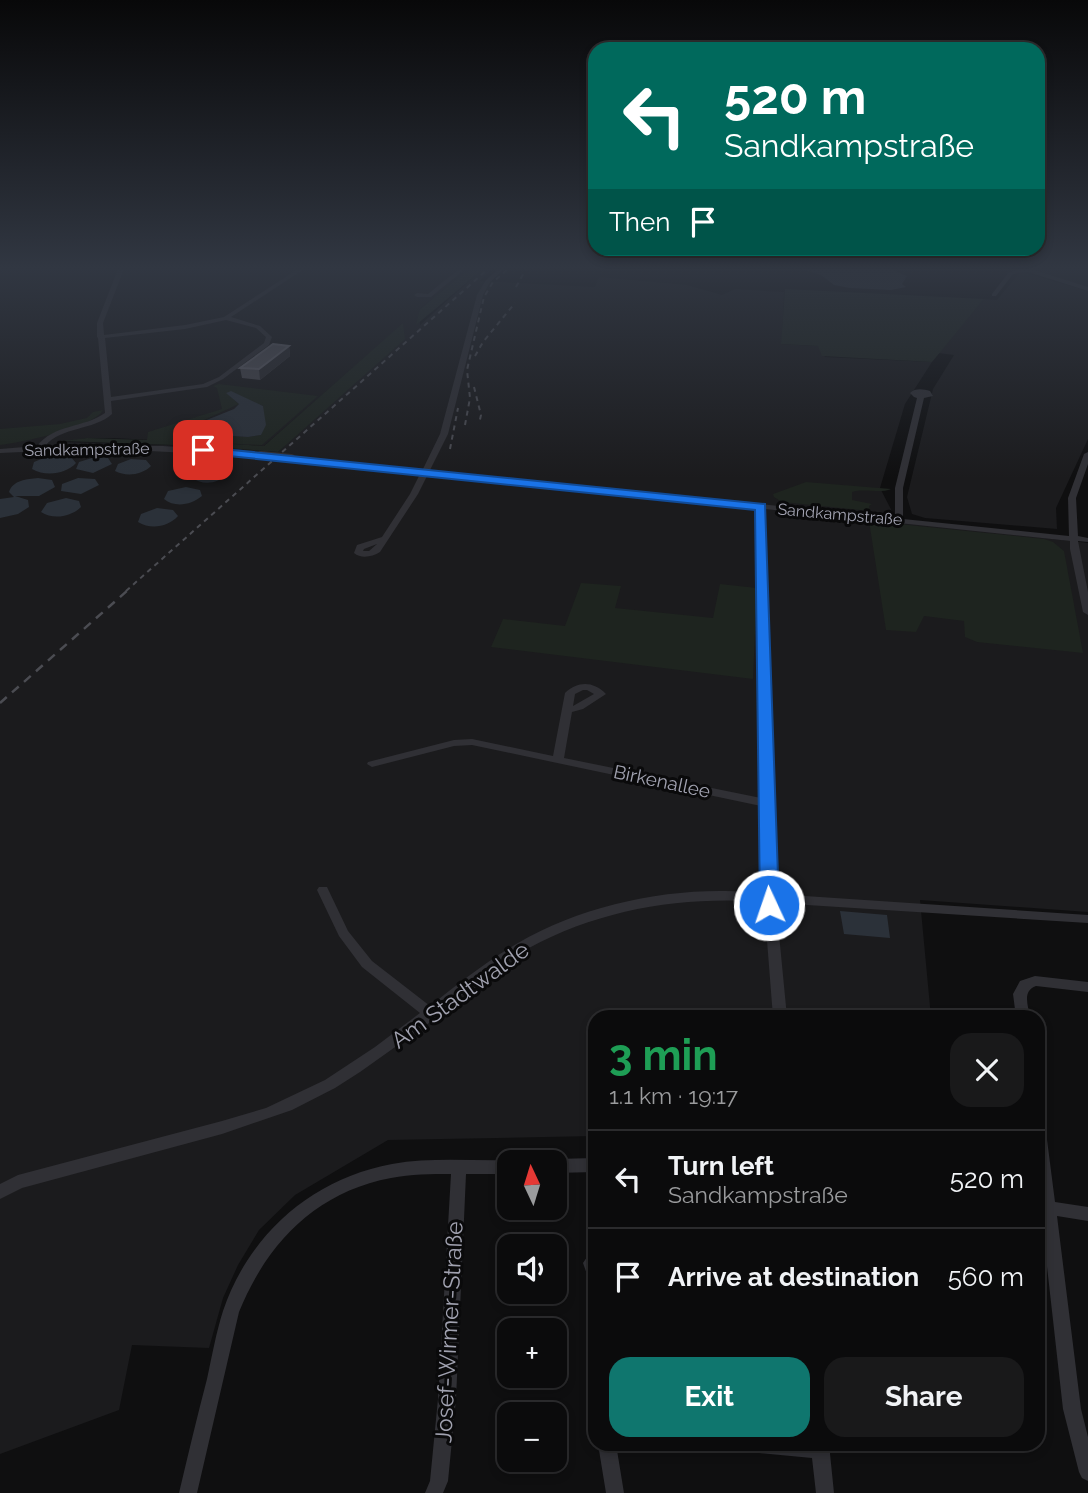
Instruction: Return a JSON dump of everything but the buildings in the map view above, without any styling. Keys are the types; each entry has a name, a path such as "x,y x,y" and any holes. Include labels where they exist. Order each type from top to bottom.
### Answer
{"street":[{"path":"40,448 52,436 101,421 109,414 100,339"},
{"path":"107,399 181,390 211,383 267,344 269,339"},
{"path":"383,539 414,494 447,424 469,339"},
{"path":"899,520 899,488 921,397"},
{"name":"Sandkampstraße","path":"0,451 140,447 261,455 1088,540"},
{"path":"1088,454 1073,495 1073,537 1088,612"},
{"path":"761,507 769,897 779,1010"},
{"path":"558,759 566,710"},
{"name":"Birkenallee","path":"372,764 453,743 472,742 766,803"},
{"path":"323,890 344,933 367,964 430,1014"},
{"name":"Am Stadtwalde","path":"0,1192 18,1182 258,1118 340,1080 379,1054 499,961 570,924 612,910 672,898 718,895 1088,919"},
{"path":"1022,1010 1020,994 1025,985 1035,981 1088,987"},
{"path":"567,1166 588,1165"},
{"path":"188,1493 231,1312 239,1289 271,1237 303,1207 331,1190 394,1171 497,1167"},
{"name":"Josef-Wirmer-Straße","path":"434,1493 439,1481 447,1399 459,1169"},
{"name":"Am Stadtwalde","path":"0,1181 18,1182"},
{"path":"1045,1207 1088,1214"},
{"path":"1045,1221 1072,1409 1088,1472"},
{"path":"608,1451 615,1493"},
{"path":"821,1451 825,1493"}],"shaded area":[{"path":"0,339 386,339 264,446 113,438 87,438 64,442 200,446 278,452 389,339 782,339 782,344 819,346 825,357 932,362 905,404 880,488 897,521 1088,543 1088,912 920,900 930,1010 588,1010 588,1136 388,1140 295,1195 259,1230 238,1265 223,1298 209,1348 132,1345 119,1410 0,1454"},
{"path":"385,339 405,339 278,452 63,441 87,438 147,440 148,432 222,409 217,388 213,386 219,384 318,396 262,445 219,443 264,446","holes":["227,393 263,406 261,435 248,437 181,433 182,430 239,404"]},
{"path":"781,339 951,339 932,362 822,356 818,346 781,344"},
{"path":"950,339 1088,339 1088,439 1056,508 1057,529 925,518 912,514 907,497 933,389 954,355 938,353"},
{"path":"231,391 263,406 266,425 261,435 248,437 181,433 182,430 234,409 239,404 226,393"},
{"path":"103,410 97,416 72,428 39,438 0,445 0,429 60,424 87,418 93,412"},
{"path":"51,455 70,456 76,463 67,470 55,473 32,469 34,462"},
{"path":"92,458 108,458 112,464 93,473 76,469 79,462"},
{"path":"131,459 146,460 151,466 134,474 115,471 118,464"},
{"path":"206,467 220,467 227,474 215,482 200,482 191,477 193,472"},
{"path":"38,478 52,480 55,487 39,496 15,496 28,500 29,507 18,514 0,518 0,499 14,497 9,492 17,483"},
{"path":"78,478 95,479 99,485 81,494 61,491 62,484"},
{"path":"806,482 891,489 852,492 852,500 872,504 869,506 870,511 782,502 774,497 773,494"},
{"path":"186,487 200,490 202,496 183,504 173,504 164,499 168,491"},
{"path":"66,498 79,501 81,507 62,516 41,512 47,503"},
{"path":"157,508 173,510 178,516 159,526 138,522 141,514"},
{"path":"869,521 1053,542 1064,551 1083,653 977,642 965,637 964,621 924,616 916,632 886,630"},
{"path":"581,583 621,586 615,608 713,618 720,584 757,588 753,679 491,647 503,619 565,626"},
{"path":"840,911 887,915 890,938 844,934"}],"railway":[{"path":"126,591 410,339"},
{"path":"465,425 470,398 467,370 474,339"},
{"path":"475,356 486,339"},
{"path":"474,387 481,415 479,424"},
{"path":"450,449 458,408"},
{"path":"0,703 128,590"}],"route":[{"path":"203,450 761,507 759,513 764,586 769,905"}]}
